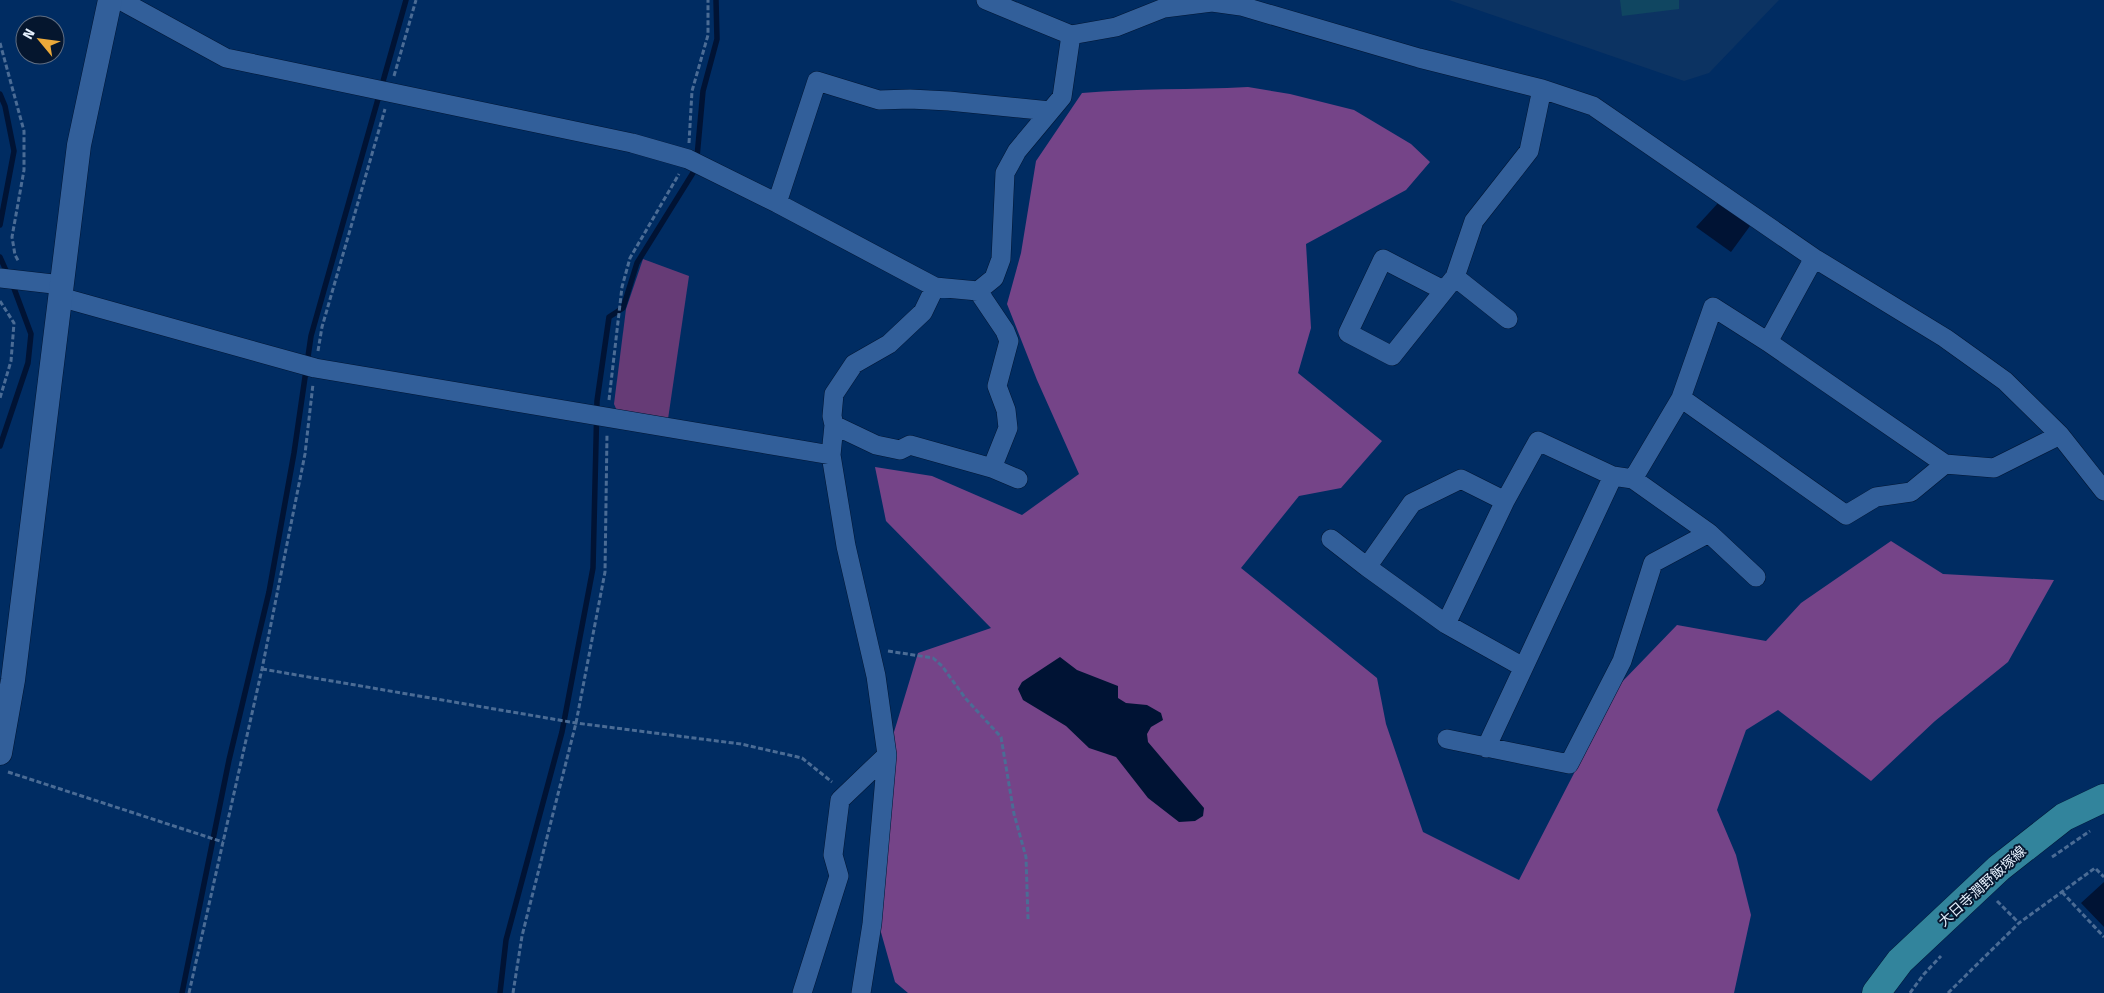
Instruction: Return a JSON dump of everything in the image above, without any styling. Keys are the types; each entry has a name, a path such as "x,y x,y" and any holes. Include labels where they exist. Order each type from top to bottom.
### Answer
{"main road":[{"name":"大日寺潤野飯塚線","path":"1876,993 1900,961 1999,868 2064,817 2104,798"}],"street":[{"path":"0,753 6,678 61,291 79,146 110,0"},
{"path":"120,0 226,58 632,142 688,159 777,203 935,287 978,291 994,278 1001,259 1005,173 1017,150 1062,97 1071,34"},
{"path":"986,0 1071,34 1116,27 1164,8 1212,2 1241,6 1419,58 1542,89 1593,106 1814,258 1945,338 2005,381 2060,435 2104,491"},
{"path":"777,203 816,81 879,100 949,101 1050,111"},
{"path":"1508,319 1449,283 1383,259 1348,333 1392,356 1449,283 1474,221 1529,151 1542,89"},
{"path":"1768,342 1814,258"},
{"path":"0,278 27,281 316,368 830,455"},
{"path":"861,993 872,924 888,755 870,649 846,546 830,455 834,425 832,416 834,394 854,364 889,344 923,312 935,287"},
{"path":"978,291 1005,331 1009,341 997,386 1006,410 1008,428 992,468"},
{"path":"1634,479 1681,398 1713,307 1768,342 1945,464 1994,468 2060,435"},
{"path":"1681,398 1846,515 1876,498 1911,492 1945,464"},
{"path":"834,425 876,445 900,450 910,445 992,468 1018,479"},
{"path":"1446,624 1505,501 1538,441 1613,476 1634,479 1709,533 1756,577"},
{"path":"1486,748 1613,476"},
{"path":"1367,567 1412,503 1461,478 1505,501"},
{"path":"1447,739 1569,764 1622,661 1653,563 1709,533"},
{"path":"1331,539 1446,624 1523,667"},
{"path":"802,993 839,876 833,854 840,800 888,755"}],"path":[{"path":"189,993 262,669 304,454 322,327 416,0"},
{"path":"513,993 522,936 576,723 605,572 608,418 622,287 630,258 688,159 692,91 708,35 708,0"},
{"path":"0,43 24,131 24,170 12,237 15,255 27,281"},
{"path":"0,301 14,323 11,361 0,398"},
{"path":"870,649 933,658 942,666 966,699 1001,736 1014,814 1026,858 1028,919"},
{"path":"262,669 576,723 740,744 802,758 831,779 840,800"},
{"path":"0,769 223,842"},
{"path":"2045,862 2096,828"},
{"path":"1948,993 2019,923 2095,868 2104,877"},
{"path":"2062,892 2104,937"},
{"path":"1990,908 2001,898"},
{"path":"1997,901 2019,923"},
{"path":"1910,993 1942,954"}],"shaded area":[{"path":"1449,0 1779,0 1709,73 1684,81"},
{"path":"1248,87 1290,94 1354,110 1411,144 1430,162 1406,190 1306,244 1311,328 1298,373 1382,441 1341,488 1299,496 1241,568 1377,678 1386,724 1423,832 1519,880 1620,684 1677,625 1766,641 1801,603 1891,541 1943,574 2054,580 2008,662 1935,721 1871,781 1778,710 1746,730 1717,810 1736,855 1751,915 1734,993 908,993 895,982 873,904 887,755 918,653 991,628 886,521 875,467 932,476 1022,515 1079,474 1037,380 1007,304 1021,253 1036,161 1082,93 1123,90"},
{"path":"1719,202 1750,226 1731,252 1696,227"},
{"path":"643,259 689,276 668,419 617,411 614,404 626,309"},
{"path":"1060,657 1077,670 1118,686 1118,698 1126,703 1147,705 1161,713 1163,720 1151,727 1147,734 1148,742 1204,808 1203,816 1195,821 1179,822 1148,798 1116,757 1089,748 1066,726 1023,700 1018,689 1022,682"},
{"path":"2104,882 2104,927 2081,903"}],"building":[{"path":"1620,0 1679,0 1679,9 1622,16"}],"waterway":[{"path":"182,993 229,760 269,592 294,453 311,336 406,0"},
{"path":"500,993 506,940 562,732 593,568 597,401 609,317 623,308 637,263 696,168 703,91 717,39 716,0"},
{"path":"0,94 5,106 14,151 0,225"},
{"path":"0,257 8,275"},
{"path":"0,446 28,363 31,334 12,283"}]}
